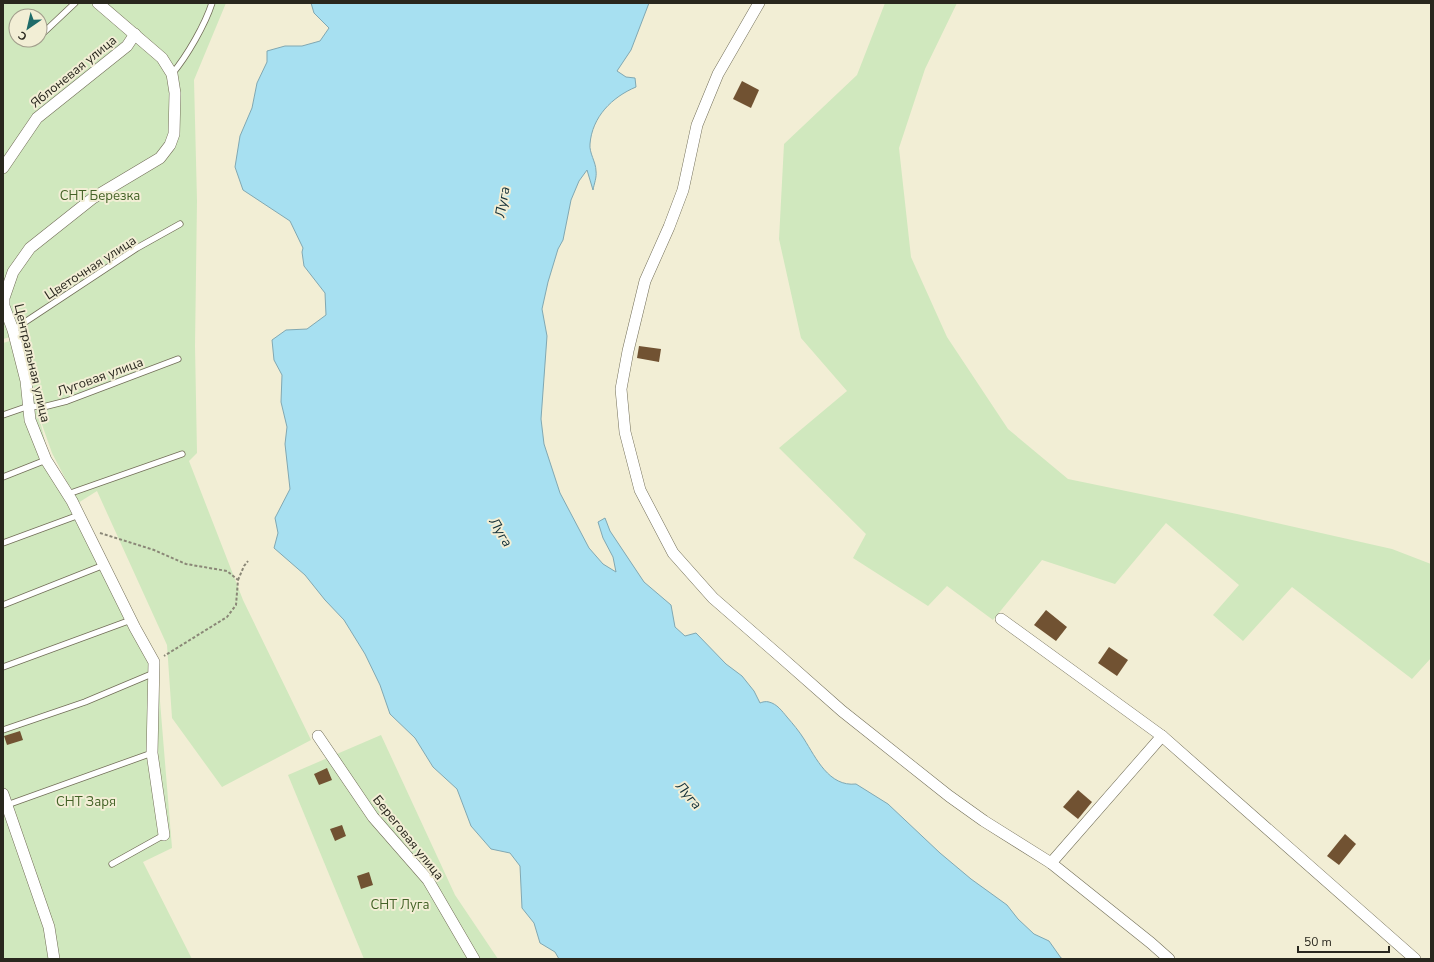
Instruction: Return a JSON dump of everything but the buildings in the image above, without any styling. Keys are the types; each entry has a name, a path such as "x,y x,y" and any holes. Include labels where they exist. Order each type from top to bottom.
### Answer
{"street":[{"name":"Центральная улица","path":"98,3 162,58 172,74 175,93 174,134 170,145 160,158 93,198 30,248 13,272 4,298 4,306 13,330 26,381 30,420 46,460 79,514 154,667"},
{"path":"760,3 718,74 697,125 683,190 670,227 645,281 628,351 622,389 625,432 640,490 673,553 713,598 842,712 949,796 984,821 1051,863 1152,943 1169,959"},
{"name":"Яблоневая улица","path":"3,168 37,118 127,46 135,34"},
{"path":"1001,620 1162,736 1416,959"},
{"path":"154,667 152,753 164,835"},
{"name":"Береговая улица","path":"318,736 373,817 428,880 474,959"},
{"path":"1051,863 1162,736"},
{"path":"5,799 50,927 54,959"}],"lane":[{"path":"48,28 75,3"},
{"path":"172,74 192,44 209,13 212,3"},
{"name":"Цветочная улица","path":"13,330 137,248 180,224"},
{"name":"Луговая улица","path":"3,415 29,406 43,407 68,400 178,359"},
{"path":"68,494 182,454"},
{"path":"3,477 46,460"},
{"path":"3,543 79,514"},
{"path":"3,605 104,565"},
{"path":"3,667 131,620"},
{"path":"3,730 85,702 154,667"},
{"path":"5,799 152,753"},
{"path":"112,864 164,835"}],"path":[{"path":"86,528 154,550 186,564 227,571 238,580"},
{"path":"154,667 227,617 236,605 238,580 244,566 248,562"}],"green space":[{"path":"3,3 226,3 194,80 197,201 195,346 197,453 189,461 243,600 311,740 222,787 172,718 167,645 97,491 78,503 52,453 39,416 48,455 145,655 159,689 172,848 143,862 192,959 3,959 3,343 20,338 39,414 22,334 3,339"},
{"path":"885,3 957,3 925,69 899,148 911,257 947,337 1008,429 1068,479 1237,514 1392,549 1431,564 1431,658 1412,679 1292,587 1243,641 1213,615 1239,585 1166,523 1115,584 1042,560 993,620 947,586 928,606 853,558 866,534 779,448 847,391 801,338 779,239 784,144 857,75"},
{"name":"СНТ Луга","path":"381,735 455,895 498,959 364,959 288,775"}],"water":[{"name":"Луга","path":"311,3 649,3 631,50 617,71 626,77 635,78 636,87 627,91 611,102 599,117 595,125 590,144 596,173 593,190 587,170 579,181 571,200 563,240 558,249 542,309 547,336 541,419 544,444 560,493 589,548 603,564 616,572 613,557 603,538 598,522 605,518 610,531 644,582 671,605 675,627 685,636 696,633 726,664 742,676 754,691 760,703 769,702 779,708 798,730 824,770 838,781 847,784 856,784 888,804 940,853 971,879 1007,905 1018,919 1034,934 1049,941 1063,959 559,959 555,952 540,943 534,923 522,908 520,866 510,853 491,849 471,826 457,789 433,767 415,738 390,714 380,685 365,654 344,620 325,600 305,575 274,548 278,533 275,518 290,489 285,444 287,427 281,402 282,375 274,360 272,340 286,330 307,329 326,315 325,293 304,266 302,252 303,248 290,221 243,190 235,167 240,136 252,108 257,83 267,62 267,51 285,46 302,46 320,41 329,28 314,13"}],"park label":[{"name":"СНТ Березка","path":"100,195"},
{"name":"СНТ Заря","path":"86,801"}]}
